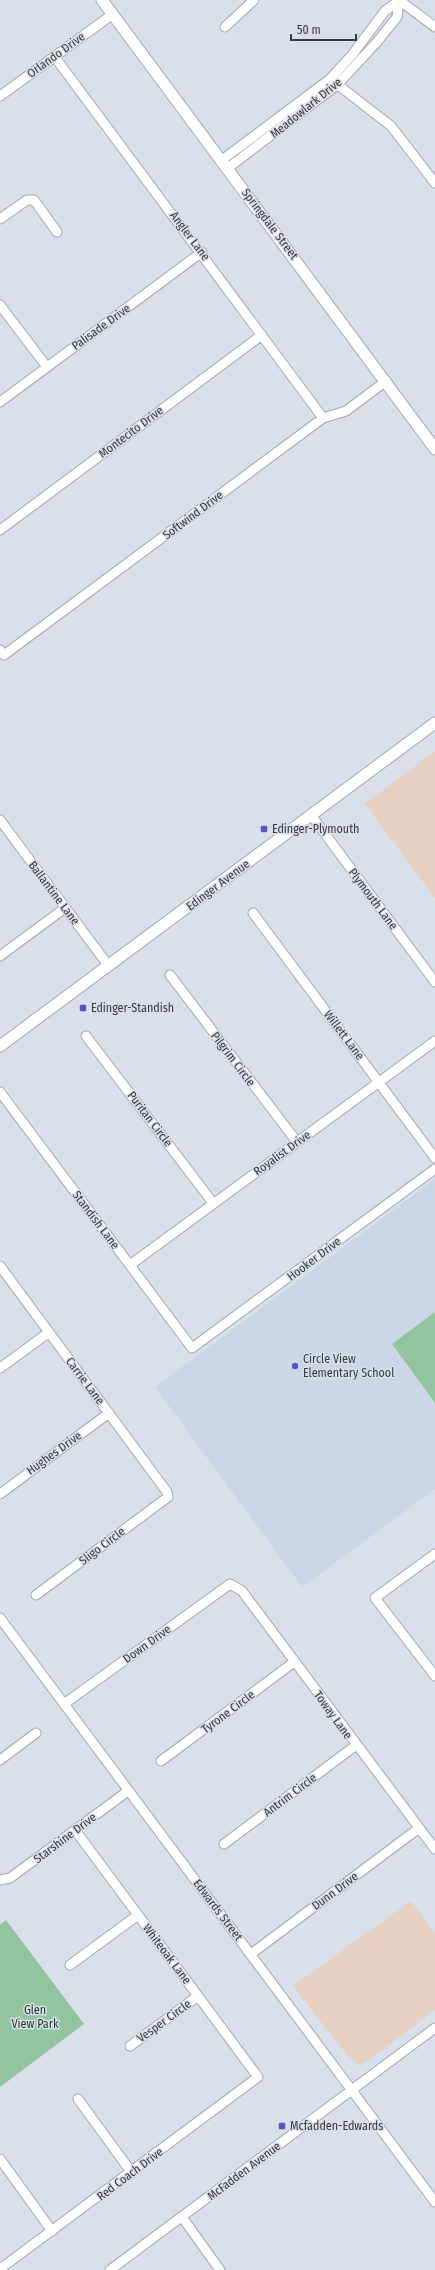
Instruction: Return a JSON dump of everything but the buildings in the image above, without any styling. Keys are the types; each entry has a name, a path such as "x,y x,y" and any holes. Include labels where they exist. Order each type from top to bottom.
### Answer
{"main road":[{"name":"Springdale Street","path":"102,0 435,449"},
{"name":"Edinger Avenue","path":"0,1046 435,723"}],"street":[{"path":"225,27 254,0"},
{"path":"399,0 435,27"},
{"name":"Meadowlark Drive","path":"225,164 330,79 352,55 386,11 399,0"},
{"name":"Meadowlark Drive","path":"225,164 337,85 376,42 396,17 399,0"},
{"name":"Orlando Drive","path":"0,96 113,14"},
{"name":"Angler Lane","path":"54,56 202,252 323,418"},
{"path":"330,79 390,126 435,183"},
{"path":"0,219 26,200 34,200 57,232"},
{"name":"Palisade Drive","path":"0,402 202,252"},
{"path":"0,305 47,367"},
{"name":"Montecito Drive","path":"0,530 262,335"},
{"name":"Softwind Drive","path":"2,653 323,418 346,411 386,381"},
{"name":"Plymouth Lane","path":"311,815 435,982"},
{"name":"Ballantine Lane","path":"0,820 108,965"},
{"path":"0,956 65,908"},
{"name":"Willett Lane","path":"253,913 435,1158"},
{"name":"Pilgrim Circle","path":"170,975 296,1142"},
{"name":"Puritan Circle","path":"86,1036 214,1203"},
{"name":"Royalist Drive","path":"130,1265 435,1041"},
{"name":"Standish Lane","path":"0,1092 192,1348"},
{"name":"Hooker Drive","path":"192,1348 435,1169"},
{"name":"Carrie Lane","path":"0,1266 48,1333 167,1492 168,1497"},
{"path":"0,1368 48,1333"},
{"name":"Hughes Drive","path":"0,1494 109,1413"},
{"name":"Sligo Circle","path":"36,1595 168,1497"},
{"path":"435,1554 375,1598 435,1676"},
{"name":"Toway Lane","path":"230,1584 242,1591 356,1746 435,1849"},
{"name":"Down Drive","path":"64,1704 230,1584"},
{"name":"Edwards Street","path":"0,1618 435,2202"},
{"name":"Tyrone Circle","path":"161,1761 294,1662"},
{"path":"0,1760 36,1733"},
{"name":"Antrim Circle","path":"224,1844 356,1746"},
{"name":"Starshine Drive","path":"0,1880 10,1878 128,1790"},
{"name":"Dunn Drive","path":"251,1954 419,1828"},
{"name":"Whiteoak Lane","path":"75,1830 258,2077"},
{"path":"70,1965 138,1916"},
{"name":"Vesper Circle","path":"130,2046 198,1996"},
{"name":"McFadden Avenue","path":"110,2270 435,2028"},
{"name":"Red Coach Drive","path":"0,2269 258,2077"},
{"path":"78,2099 132,2172"},
{"path":"0,2159 52,2231"},
{"path":"182,2217 220,2270"}],"shaded area":[{"path":"435,751 435,898 365,804"},
{"name":"Circle View Elementary School","path":"435,1179 435,1312 392,1345 435,1403 435,1489 302,1587 155,1387"},
{"path":"411,1901 435,1933 435,2010 366,2062 358,2064 347,2055 293,1986"}],"green space":[{"path":"435,1312 435,1403 392,1344"},
{"name":"Glen View Park","path":"6,1920 84,2024 0,2087 0,1925"}],"place":[{"name":"Edinger-Plymouth","path":"264,829"},
{"name":"Edinger-Standish","path":"83,1008"},
{"name":"Circle View Elementary School","path":"295,1366"},
{"name":"Mcfadden-Edwards","path":"282,2126"}]}
